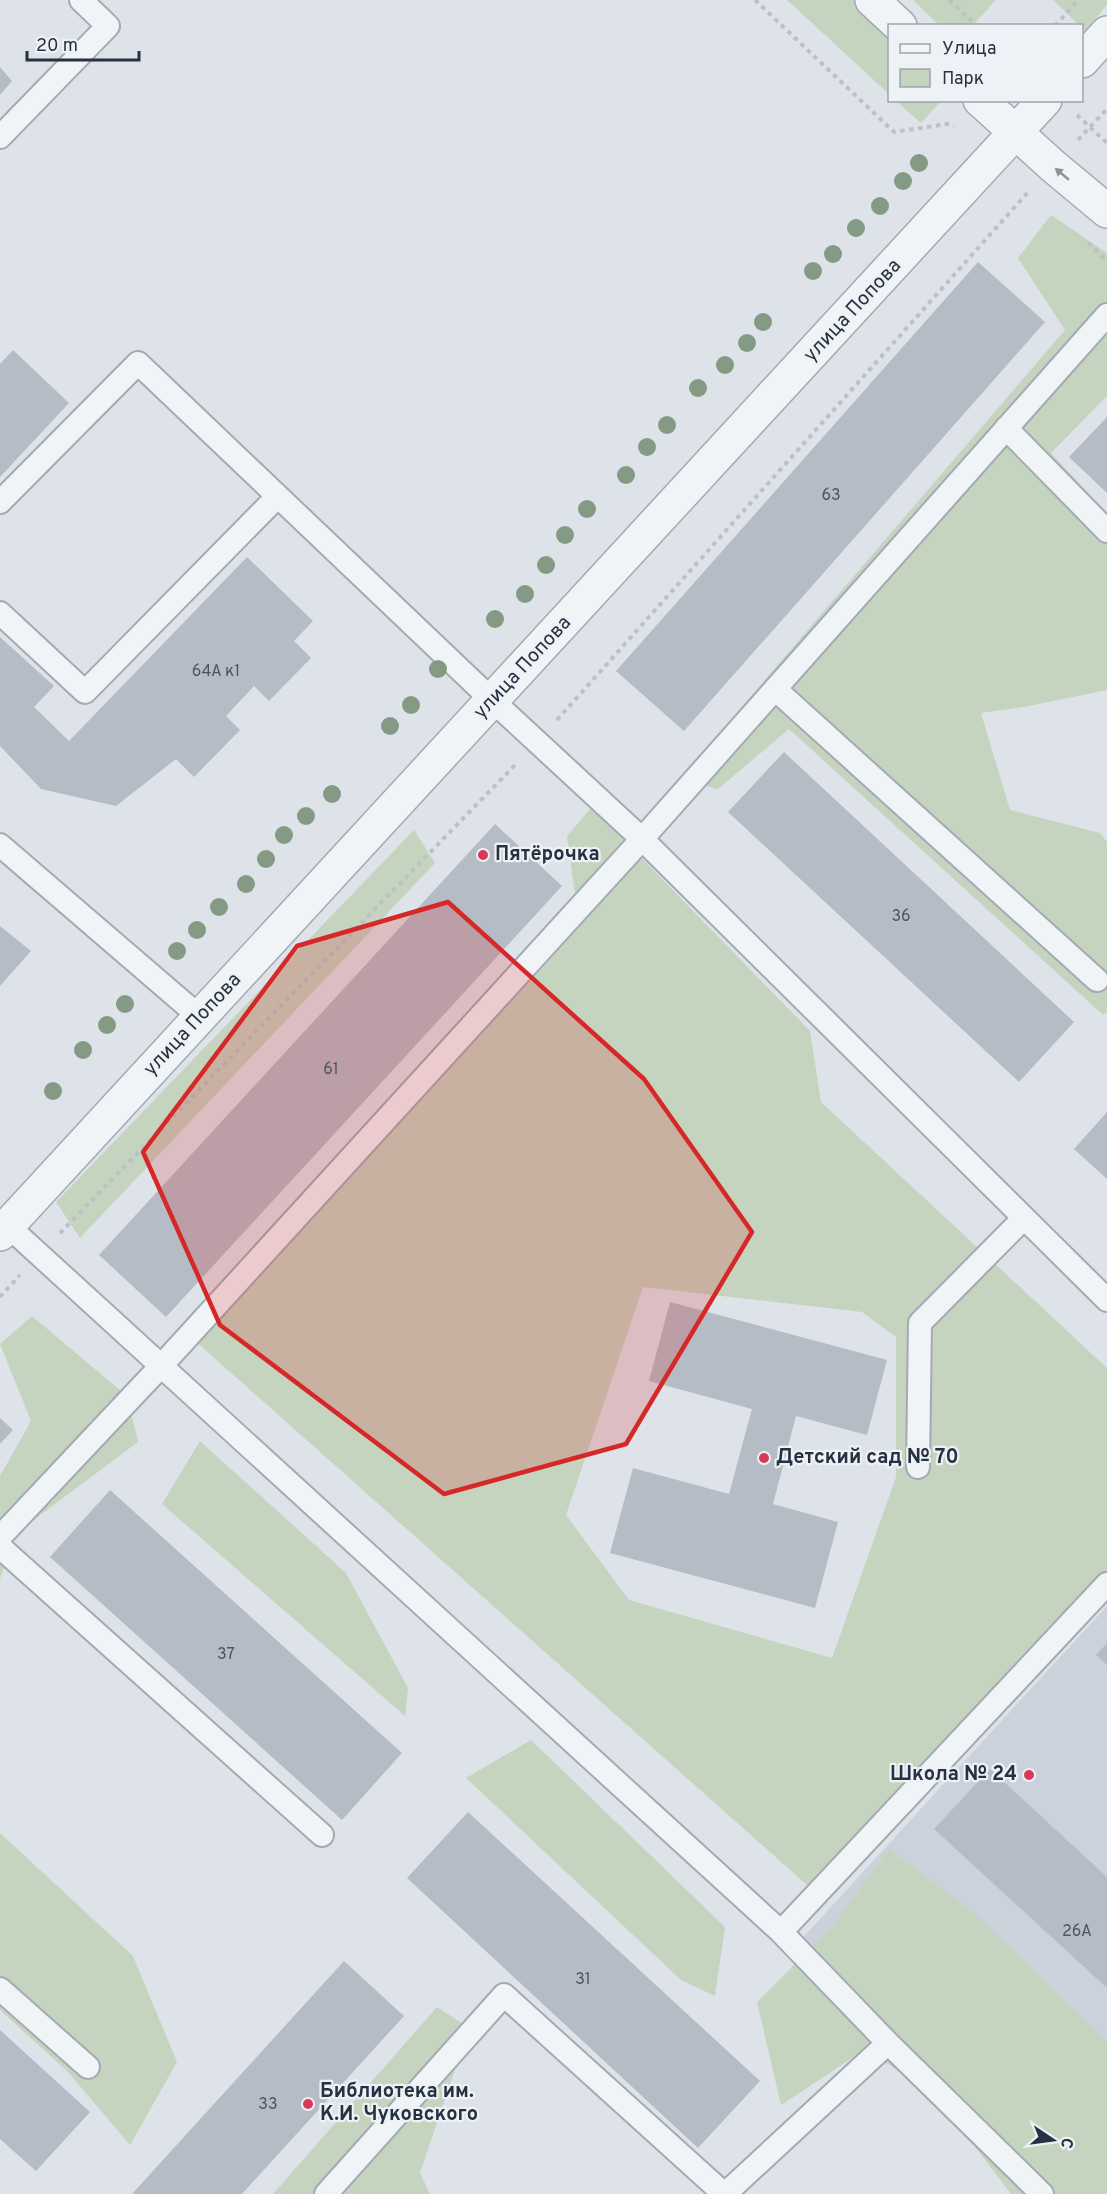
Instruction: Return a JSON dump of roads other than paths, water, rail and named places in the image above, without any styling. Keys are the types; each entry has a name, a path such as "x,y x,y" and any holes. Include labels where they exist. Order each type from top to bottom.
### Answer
{"street":[{"path":"872,0 898,24"},
{"path":"1083,60 1107,33"},
{"path":"982,102 1107,211"},
{"name":"улица Попова","path":"4,1230 1043,102"}],"lane":[{"path":"0,137 108,26 81,0"},
{"path":"0,1537 161,1366 642,839 1107,315"},
{"path":"0,502 138,363 277,497 642,839 1107,1300"},
{"path":"1006,428 1107,531"},
{"path":"0,614 85,692 277,497"},
{"path":"775,689 1097,980"},
{"path":"0,845 200,1017"},
{"path":"918,1467 920,1323 1024,1218"},
{"path":"4,1230 161,1366 781,1932 888,2043 1042,2194"},
{"path":"0,1547 322,1835"},
{"path":"781,1932 1107,1584"},
{"path":"0,1989 88,2067"},
{"path":"326,2194 504,1995 725,2194 888,2043"}],"place":[{"name":"Пятёрочка","path":"483,855"},
{"name":"Детский сад № 70","path":"764,1458"},
{"name":"Школа № 24","path":"1029,1775"},
{"name":"Библиотека им. К.И. Чуковского","path":"308,2104"}]}
